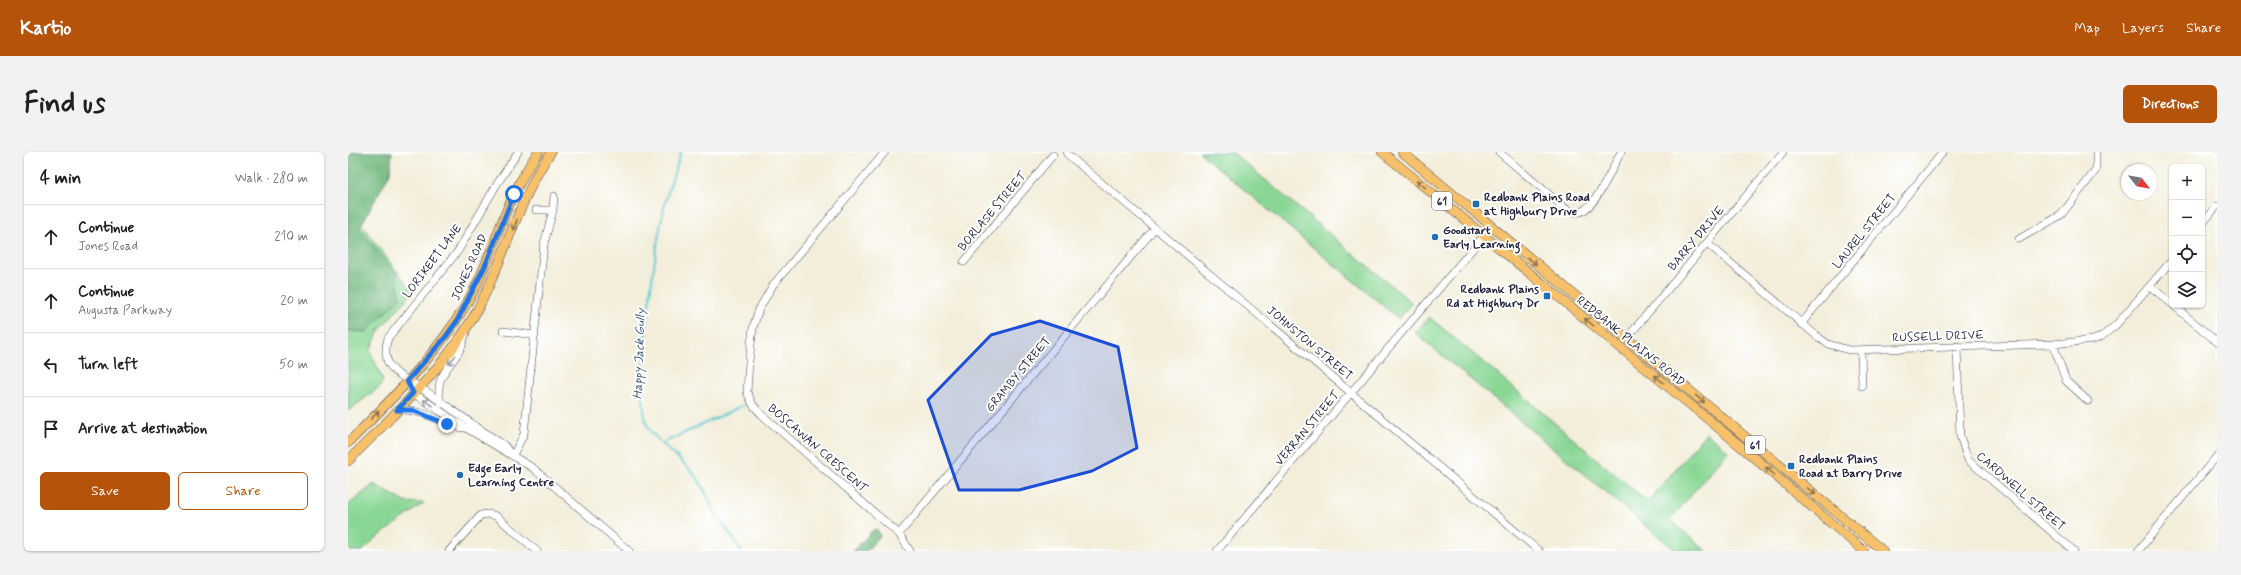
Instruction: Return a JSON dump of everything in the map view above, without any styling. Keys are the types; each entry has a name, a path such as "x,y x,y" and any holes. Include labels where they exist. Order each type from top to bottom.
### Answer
{"main road":[{"name":"JONES ROAD","path":"348,443 407,381 444,339 457,321 485,266 514,194 538,152"},
{"path":"348,461 416,390 469,325 498,269 520,212 551,152"},
{"name":"REDBANK PLAINS ROAD","path":"1382,152 1732,439 1864,551"},
{"name":"REDBANK PLAINS ROAD","path":"1402,152 1883,551"}],"street":[{"name":"LORIKEET LANE","path":"407,381 391,367 387,360 386,351 388,338 458,251 497,184 518,152"},
{"name":"BOSCAWAN CRESCENT","path":"885,152 773,286 760,305 753,328 747,392 753,405 762,415 899,534 910,551"},
{"path":"1499,152 1565,208 1573,212 1581,212 1588,208 1595,200 1621,152"},
{"name":"BARRY DRIVE","path":"1627,338 1783,152"},
{"name":"LAUREL STREET","path":"1802,324 1943,152"},
{"path":"2019,239 2061,216 2096,170 2096,152"},
{"path":"1052,153 1060,158 1067,153"},
{"name":"BORLASE STREET","path":"964,262 1052,153"},
{"name":"JOHNSTON STREET","path":"1067,153 1539,551"},
{"path":"512,454 524,434 544,244 553,210 554,196"},
{"path":"2205,220 2217,206"},
{"path":"536,210 553,210"},
{"name":"VERRAN STREET","path":"1217,551 1491,227"},
{"name":"GRAMBY STREET","path":"899,534 1155,228"},
{"name":"RUSSELL DRIVE","path":"1707,243 1802,324 1828,344 1839,349 1861,350 2084,342 2101,337 2116,325 2169,264"},
{"path":"2150,286 2169,302"},
{"path":"2176,308 2217,342"},
{"path":"441,404 437,390 446,367 461,348 469,325"},
{"path":"503,331 535,335"},
{"path":"2053,344 2066,381 2088,401"},
{"name":"CARDWELL STREET","path":"1957,346 1960,436 1968,460 2074,551"},
{"path":"1861,350 1862,386"},
{"path":"407,381 416,390 466,428 501,451 512,454"},
{"path":"416,390 441,404 504,445 512,454 552,483 629,551"},
{"path":"397,410 412,410 447,424 466,428"},
{"path":"2138,551 2217,456"},
{"path":"449,551 481,516 488,514 496,516 537,551"}],"highlighted area":[{"path":"1040,321 1118,347 1137,448 1092,471 1019,490 959,490 928,400 991,335"}],"green space":[{"path":"348,152 392,152 390,173 359,229 396,273 400,298 366,332 348,331"},
{"path":"1199,152 1232,152 1412,303 1399,319"},
{"path":"348,207 413,292 380,329 370,351 383,380 380,387 348,411"},
{"path":"1429,317 1648,502 1706,433 1728,451 1670,520 1707,551 1676,551 1415,333"},
{"path":"374,484 405,502 424,503 375,539 363,551 348,551 348,505"},
{"path":"877,529 880,536 866,551 853,551 873,530"}],"waterway":[{"name":"Happy Jack Gully","path":"681,152 668,191 656,250 644,356 644,413 649,429 689,468 697,478 703,487 714,511 741,551"},
{"path":"663,443 744,405"}],"place":[{"name":"Redbank Plains Road at Highbury Drive","path":"1476,204"},
{"name":"Goodstart Early Learning","path":"1435,237"},
{"name":"Redbank Plains Rd at Highbury Dr","path":"1547,296"},
{"name":"Redbank Plains Road at Barry Drive","path":"1791,466"},
{"name":"Edge Early Learning Centre","path":"460,475"}],"route":[{"path":"447,424 412,410 397,410 413,393 407,381 444,339 457,321 485,266 514,194"}]}
